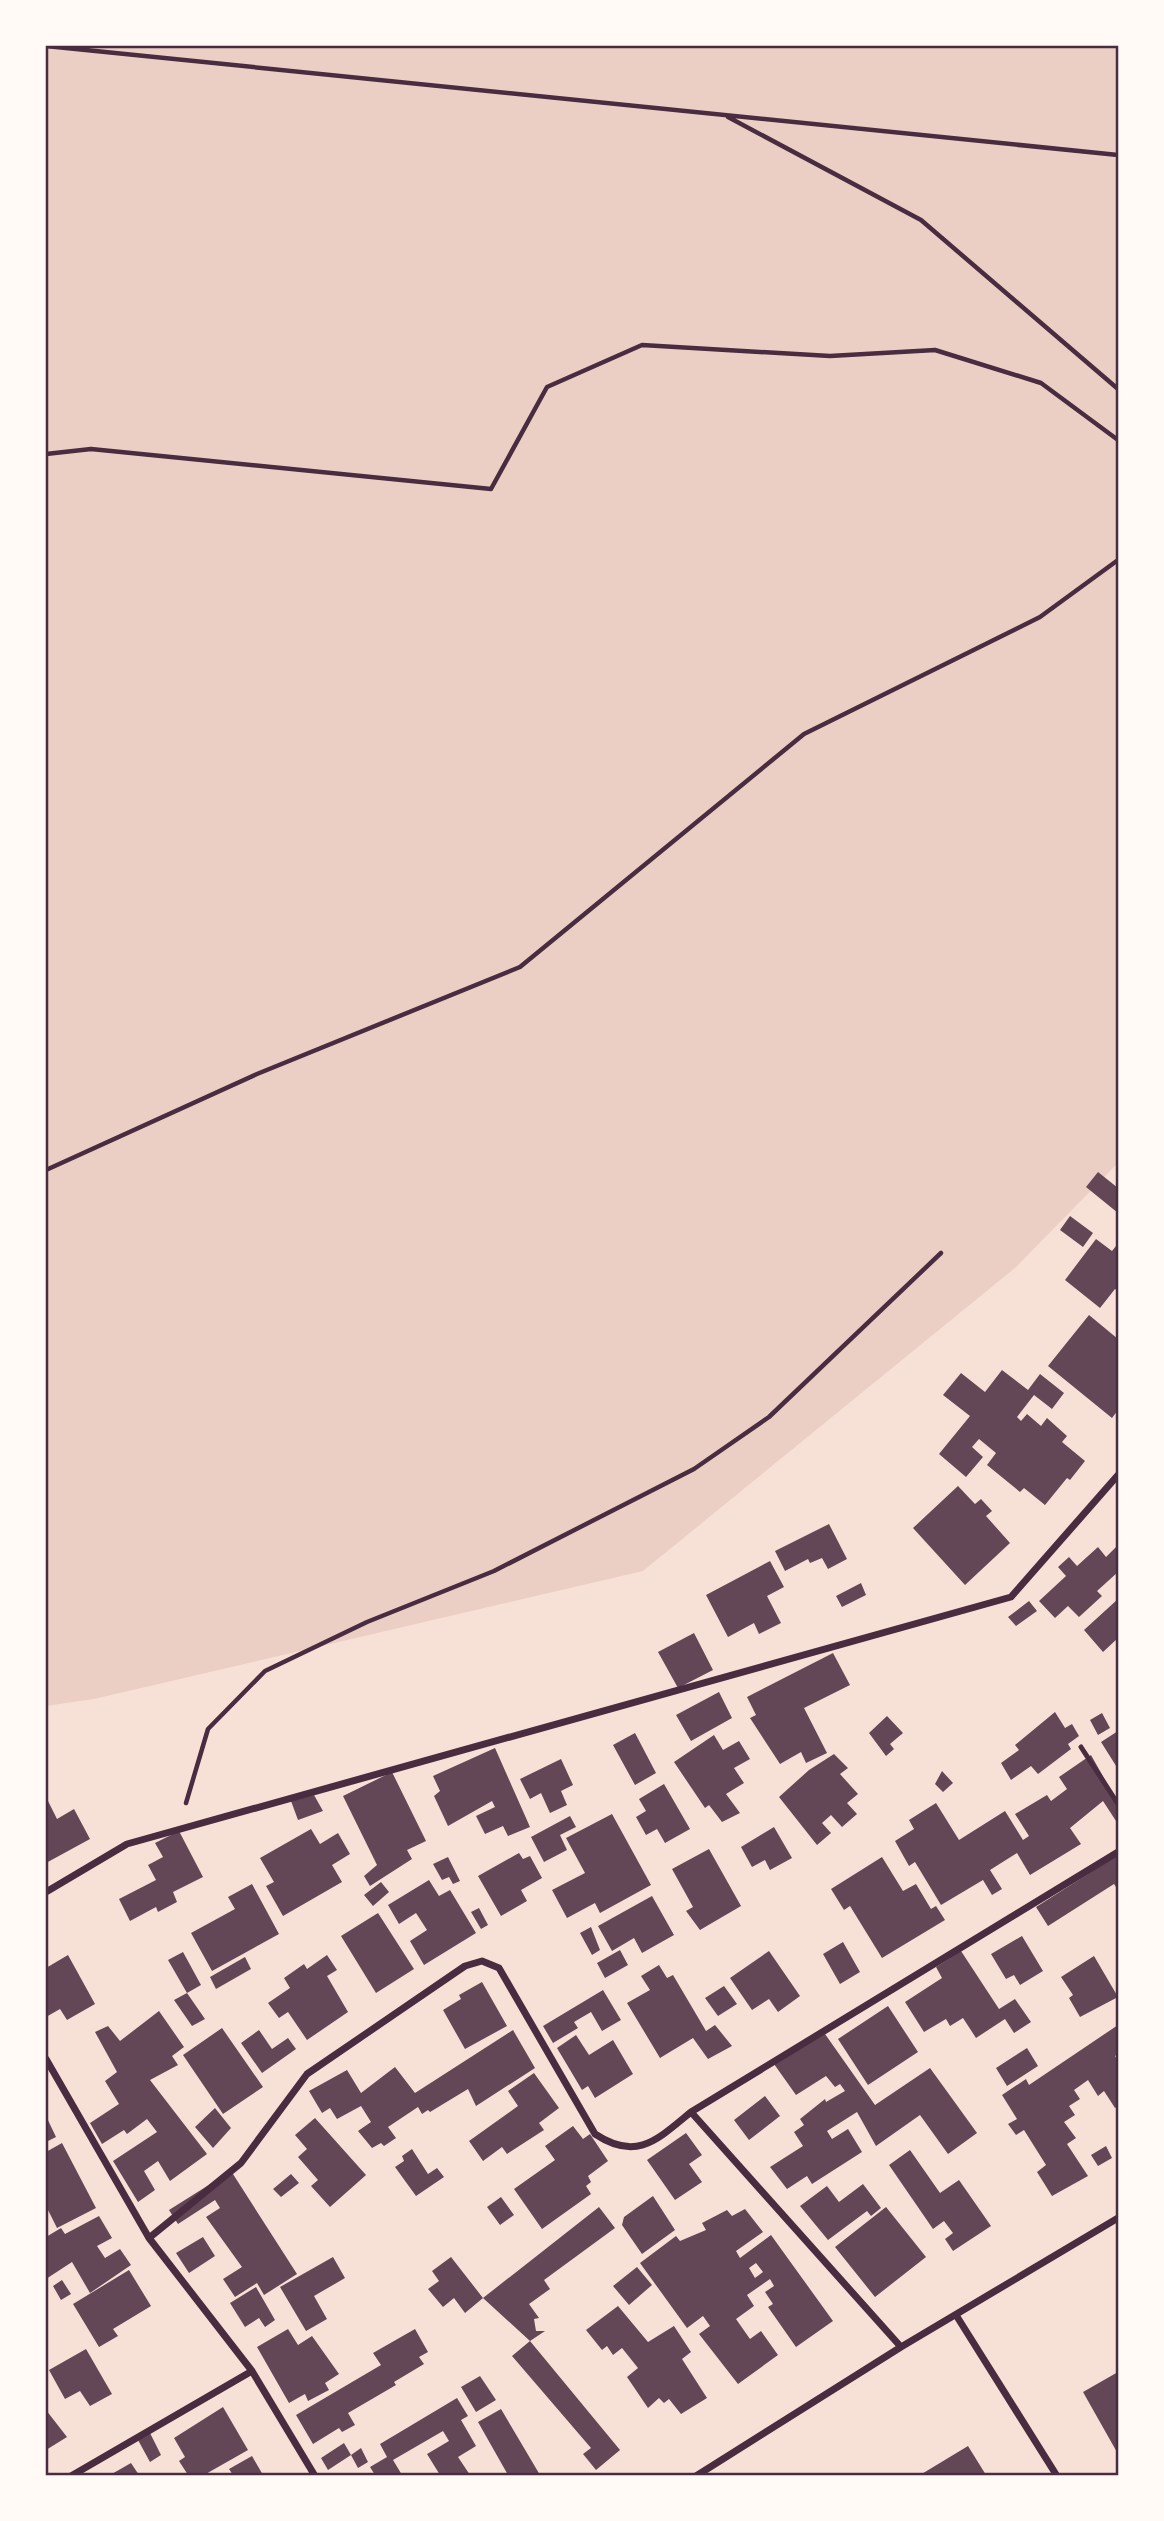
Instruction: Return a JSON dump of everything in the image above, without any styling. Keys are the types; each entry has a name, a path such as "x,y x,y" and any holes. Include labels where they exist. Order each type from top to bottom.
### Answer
{"street":[{"path":"46,1892 127,1844 1012,1598 1118,1475"},
{"path":"149,2238 242,2163 307,2074 465,1966 482,1961 499,1968 510,1982 595,2134 612,2146 644,2145 654,2143 691,2112 1118,1852"},
{"path":"46,2059 149,2238 252,2371 315,2476"},
{"path":"691,2112 901,2347"},
{"path":"696,2476 901,2347 1118,2218"},
{"path":"956,2315 1057,2476"},
{"path":"71,2476 252,2371"}],"lane":[{"path":"1081,1747 1118,1804"}],"path":[{"path":"46,46 1118,155"},
{"path":"723,115 921,220 1118,389"},
{"path":"46,454 91,449 491,489 547,387 642,345 830,356 935,350 1041,383 1118,440"},
{"path":"46,1170 257,1074 520,967 804,734 1041,617 1118,560"},
{"path":"179,1829 208,1729 265,1671 367,1622 494,1572 694,1469 769,1417 941,1254"}],"shaded area":[{"path":"46,46 1118,46 1118,1163 1015,1268 643,1571 94,1699 46,1706"}],"building":[{"path":"1098,1172 1118,1188 1118,1213 1086,1187"},
{"path":"1070,1216 1093,1233 1083,1247 1060,1230"},
{"path":"1096,1239 1112,1251 1116,1246 1118,1248 1118,1291 1115,1289 1100,1308 1065,1280"},
{"path":"1089,1315 1118,1339 1118,1410 1112,1418 1048,1366"},
{"path":"1002,1370 1028,1390 1040,1374 1064,1393 1052,1409 1034,1395 1017,1417 1021,1421 1027,1414 1041,1426 1047,1418 1067,1436 1062,1442 1085,1461 1045,1505 1024,1488 1020,1492 987,1465 996,1453 979,1439 972,1447 983,1457 966,1477 939,1454 970,1416 943,1395 961,1373 985,1392"},
{"path":"958,1486 975,1504 981,1499 992,1511 986,1516 1010,1543 965,1585 913,1528"},
{"path":"829,1524 847,1559 828,1569 822,1558 810,1563 808,1559 785,1571 775,1551"},
{"path":"1118,1545 1118,1572 1097,1591 1102,1596 1079,1617 1068,1606 1055,1618 1039,1601 1066,1576 1058,1567 1069,1557 1077,1566 1098,1547 1106,1557"},
{"path":"770,1561 784,1587 767,1596 781,1623 759,1634 754,1623 728,1637 706,1595"},
{"path":"861,1583 866,1595 842,1607 836,1596"},
{"path":"1118,1599 1118,1638 1103,1652 1084,1630"},
{"path":"1029,1601 1037,1611 1016,1626 1008,1617"},
{"path":"694,1633 713,1670 678,1688 658,1652"},
{"path":"833,1653 850,1685 804,1708 827,1753 806,1763 801,1752 780,1764 750,1718 756,1715 747,1697"},
{"path":"719,1692 732,1718 691,1741 676,1715"},
{"path":"1055,1712 1065,1728 1072,1724 1079,1736 1068,1744 1071,1749 1038,1774 1031,1766 1011,1780 1001,1763 1019,1750 1015,1745"},
{"path":"1102,1713 1110,1728 1098,1735 1090,1720"},
{"path":"887,1716 903,1733 890,1744 894,1749 886,1756 869,1733"},
{"path":"1118,1731 1118,1769 1101,1742"},
{"path":"635,1733 656,1773 635,1785 613,1745"},
{"path":"714,1735 723,1750 739,1741 750,1759 734,1768 744,1783 726,1794 740,1813 722,1822 709,1805 705,1808 674,1762"},
{"path":"495,1748 530,1827 508,1836 503,1826 485,1834 476,1816 495,1807 492,1801 448,1826 434,1796 440,1791 433,1776"},
{"path":"834,1754 848,1768 840,1774 858,1794 847,1803 857,1814 842,1827 831,1815 822,1823 831,1833 817,1845 779,1797 809,1770"},
{"path":"1091,1755 1118,1803 1118,1819 1116,1821 1103,1801 1070,1828 1081,1844 1030,1875 1017,1853 990,1870 1002,1889 992,1895 983,1880 941,1905 915,1862 909,1866 895,1841 914,1829 909,1820 936,1803 959,1840 1005,1811 1023,1840 1029,1836 1015,1814 1047,1795 1051,1801 1067,1789 1059,1777"},
{"path":"561,1759 573,1785 561,1791 567,1805 550,1813 541,1793 530,1799 520,1779"},
{"path":"942,1771 953,1783 943,1792 935,1784"},
{"path":"392,1772 426,1841 407,1850 412,1859 370,1886 364,1876 377,1865 343,1796"},
{"path":"664,1784 690,1829 665,1843 657,1829 646,1835 636,1817 646,1811 639,1799"},
{"path":"314,1795 323,1811 298,1820 291,1801"},
{"path":"46,1797 57,1819 74,1809 90,1839 46,1863"},
{"path":"612,1814 651,1885 600,1913 595,1903 567,1918 552,1890 585,1873 566,1838"},
{"path":"570,1816 576,1827 560,1835 567,1850 544,1862 531,1837"},
{"path":"774,1827 792,1858 770,1870 765,1860 752,1867 741,1847"},
{"path":"311,1829 320,1844 338,1833 350,1854 332,1865 342,1882 283,1916 266,1886 274,1882 260,1858"},
{"path":"179,1831 203,1877 173,1892 177,1902 158,1912 156,1907 130,1921 119,1899 156,1880 148,1865 163,1857 155,1843"},
{"path":"709,1849 741,1906 700,1930 686,1911 693,1907 672,1869"},
{"path":"519,1853 523,1859 530,1856 542,1878 521,1890 527,1901 501,1916 478,1876"},
{"path":"1118,1855 1118,1890 1114,1884 1048,1926 1036,1907"},
{"path":"448,1857 460,1881 453,1884 449,1877 442,1880 433,1864"},
{"path":"882,1857 903,1891 916,1884 931,1909 936,1906 945,1920 882,1958 850,1906 844,1910 831,1889"},
{"path":"429,1880 439,1896 450,1890 476,1933 424,1965 410,1941 427,1930 416,1913 399,1924 388,1905"},
{"path":"381,1882 389,1892 373,1906 364,1895"},
{"path":"252,1884 279,1934 212,1971 191,1933 235,1909 228,1897"},
{"path":"652,1896 674,1935 642,1953 634,1938 612,1951 598,1926"},
{"path":"479,1908 488,1925 481,1929 471,1912"},
{"path":"378,1913 414,1969 376,1993 341,1936"},
{"path":"591,1927 600,1950 592,1955 580,1933"},
{"path":"1022,1936 1043,1971 1020,1985 1014,1975 1006,1979 991,1954"},
{"path":"843,1942 860,1972 840,1984 823,1954"},
{"path":"620,1950 628,1965 605,1978 597,1963"},
{"path":"769,1951 800,1996 778,2012 769,1999 752,2010 730,1978"},
{"path":"961,1951 999,2009 1015,1999 1031,2022 1014,2033 1005,2019 976,2038 963,2018 950,2026 946,2019 924,2032 905,2002 942,1978 936,1967"},
{"path":"183,1952 201,1985 187,1993 168,1960"},
{"path":"68,1955 95,2004 67,2020 60,2009 46,2017 46,1968"},
{"path":"327,1955 337,1970 327,1976 348,2012 307,2040 288,2012 279,2018 268,2003 290,1988 284,1978 304,1964 307,1969"},
{"path":"1094,1956 1118,1997 1080,2017 1069,1998 1073,1995 1061,1977"},
{"path":"245,1957 251,1969 216,1989 210,1977"},
{"path":"659,1965 667,1978 673,1975 706,2031 715,2025 732,2046 708,2059 693,2038 660,2058 627,2003 650,1990 641,1976"},
{"path":"482,1982 507,2026 465,2049 443,2010 461,1999 459,1995"},
{"path":"724,1986 737,2004 718,2016 705,1998"},
{"path":"603,1990 621,2020 602,2031 591,2012 574,2022 578,2028 553,2043 543,2026"},
{"path":"187,1993 205,2019 192,2026 174,2000"},
{"path":"888,2006 918,2052 868,2085 838,2039"},
{"path":"159,2011 184,2047 172,2056 178,2065 150,2080 207,2154 170,2181 158,2161 144,2171 155,2190 138,2202 113,2161 157,2132 147,2119 127,2134 124,2130 102,2144 90,2123 119,2104 105,2081 117,2072 95,2032 108,2026 120,2041"},
{"path":"1118,2025 1118,2054 1115,2056 1118,2061 1118,2106 1115,2108 1104,2091 1098,2096 1088,2080 1074,2090 1080,2099 1069,2106 1075,2115 1064,2122 1076,2138 1067,2144 1088,2176 1052,2196 1037,2172 1046,2165 1024,2130 1016,2135 1008,2124 1017,2119 1002,2095 1026,2079 1029,2085"},
{"path":"222,2028 263,2087 223,2114 183,2055"},
{"path":"259,2030 272,2049 288,2038 296,2049 262,2073 241,2043"},
{"path":"513,2030 535,2068 476,2106 468,2089 430,2112 428,2110 422,2114 418,2107 388,2127 396,2138 384,2146 381,2143 372,2148 358,2131 371,2122 361,2106 337,2119 330,2108 322,2113 309,2091 347,2070 361,2093 395,2067 415,2093"},
{"path":"825,2034 875,2105 930,2068 977,2133 948,2154 920,2115 876,2146 857,2112 827,2131 832,2139 848,2129 862,2152 812,2184 807,2176 787,2189 770,2167 803,2146 794,2132 804,2125 800,2119 825,2099 826,2102 845,2091 840,2084 835,2087 826,2076 796,2095 774,2064"},
{"path":"576,2035 589,2055 613,2040 633,2074 595,2098 588,2086 582,2090 557,2048"},
{"path":"1027,2048 1038,2066 1007,2086 996,2068"},
{"path":"534,2073 559,2108 539,2123 544,2130 507,2154 502,2147 483,2161 469,2141 518,2106 508,2091"},
{"path":"765,2096 780,2116 749,2140 734,2120"},
{"path":"215,2108 231,2128 213,2148 195,2127"},
{"path":"46,2116 56,2137 46,2142"},
{"path":"315,2118 366,2175 330,2207 311,2186 318,2180 298,2157 307,2149 295,2135"},
{"path":"573,2126 583,2139 590,2134 608,2161 588,2176 591,2182 586,2186 591,2194 542,2229 514,2189 555,2160 545,2146"},
{"path":"686,2133 702,2155 689,2164 702,2182 675,2200 647,2160"},
{"path":"62,2143 96,2208 57,2228 46,2206 46,2152"},
{"path":"1106,2146 1112,2158 1098,2166 1091,2155"},
{"path":"412,2149 428,2174 437,2168 444,2177 416,2196 395,2167 404,2161 402,2156"},
{"path":"910,2150 940,2193 959,2180 991,2226 953,2251 945,2239 953,2233 944,2221 933,2229 889,2165"},
{"path":"231,2171 297,2274 264,2295 257,2283 235,2297 223,2279 242,2267 206,2217 220,2208 215,2200 178,2224 169,2210"},
{"path":"291,2174 299,2183 281,2197 273,2189"},
{"path":"863,2184 881,2208 871,2216 867,2211 828,2240 800,2206 827,2186 839,2202"},
{"path":"653,2196 675,2230 642,2254 622,2225 624,2217"},
{"path":"501,2197 514,2215 500,2225 487,2207"},
{"path":"599,2207 615,2228 544,2280 550,2289 529,2304 539,2318 534,2319 536,2331 545,2331 530,2341 483,2298"},
{"path":"886,2207 926,2257 875,2297 835,2247"},
{"path":"745,2209 763,2232 736,2251 740,2258 771,2235 833,2321 796,2347 768,2307 773,2304 765,2292 774,2286 770,2279 747,2295 754,2306 736,2319 750,2339 761,2331 778,2355 738,2384 699,2334 710,2326 703,2316 687,2328 640,2263 676,2236 680,2241 706,2230 702,2223 727,2210 732,2216","holes":["756,2263 763,2272 755,2278 749,2268"]},
{"path":"99,2216 112,2238 97,2246 105,2258 120,2249 131,2265 90,2293 72,2262 46,2279 46,2237 61,2228 65,2234"},
{"path":"203,2237 215,2256 189,2273 176,2253"},
{"path":"333,2257 345,2278 314,2296 327,2319 306,2331 280,2287"},
{"path":"451,2257 483,2298 465,2313 454,2298 443,2307 428,2289 439,2281 432,2271"},
{"path":"637,2267 652,2285 629,2305 613,2286"},
{"path":"129,2270 151,2306 113,2329 118,2336 99,2347 73,2304"},
{"path":"62,2280 71,2294 61,2300 53,2286"},
{"path":"256,2287 275,2320 265,2327 259,2318 245,2327 230,2303"},
{"path":"618,2306 648,2342 674,2326 691,2352 682,2359 707,2398 681,2414 669,2399 664,2403 659,2398 648,2408 627,2377 638,2368 622,2348 613,2355 607,2346 602,2350 586,2330"},
{"path":"288,2329 298,2345 312,2336 339,2374 325,2383 329,2390 308,2401 305,2394 289,2403 257,2347"},
{"path":"415,2329 428,2352 419,2357 424,2364 394,2382 396,2385 348,2413 355,2425 342,2432 339,2428 313,2444 296,2415 381,2365 373,2353"},
{"path":"530,2341 620,2450 596,2470 583,2454 591,2448 512,2356"},
{"path":"86,2349 112,2394 90,2406 80,2391 65,2399 49,2370"},
{"path":"1118,2372 1118,2454 1083,2392"},
{"path":"480,2376 496,2400 476,2412 461,2387"},
{"path":"457,2398 468,2416 461,2420 476,2446 458,2457 470,2475 440,2475 427,2454 449,2441 443,2431 393,2460 402,2475 375,2475 370,2467 387,2457 380,2444"},
{"path":"223,2407 248,2450 204,2475 188,2475 179,2461 185,2457 174,2438"},
{"path":"501,2409 540,2475 508,2475 478,2422"},
{"path":"46,2410 67,2437 46,2450"},
{"path":"150,2433 161,2455 150,2462 138,2440"},
{"path":"344,2443 351,2455 328,2470 321,2458"},
{"path":"968,2446 986,2475 920,2475"},
{"path":"361,2448 368,2462 358,2468 351,2455"},
{"path":"252,2456 263,2475 233,2475 229,2469"},
{"path":"131,2463 139,2475 110,2475"}]}
